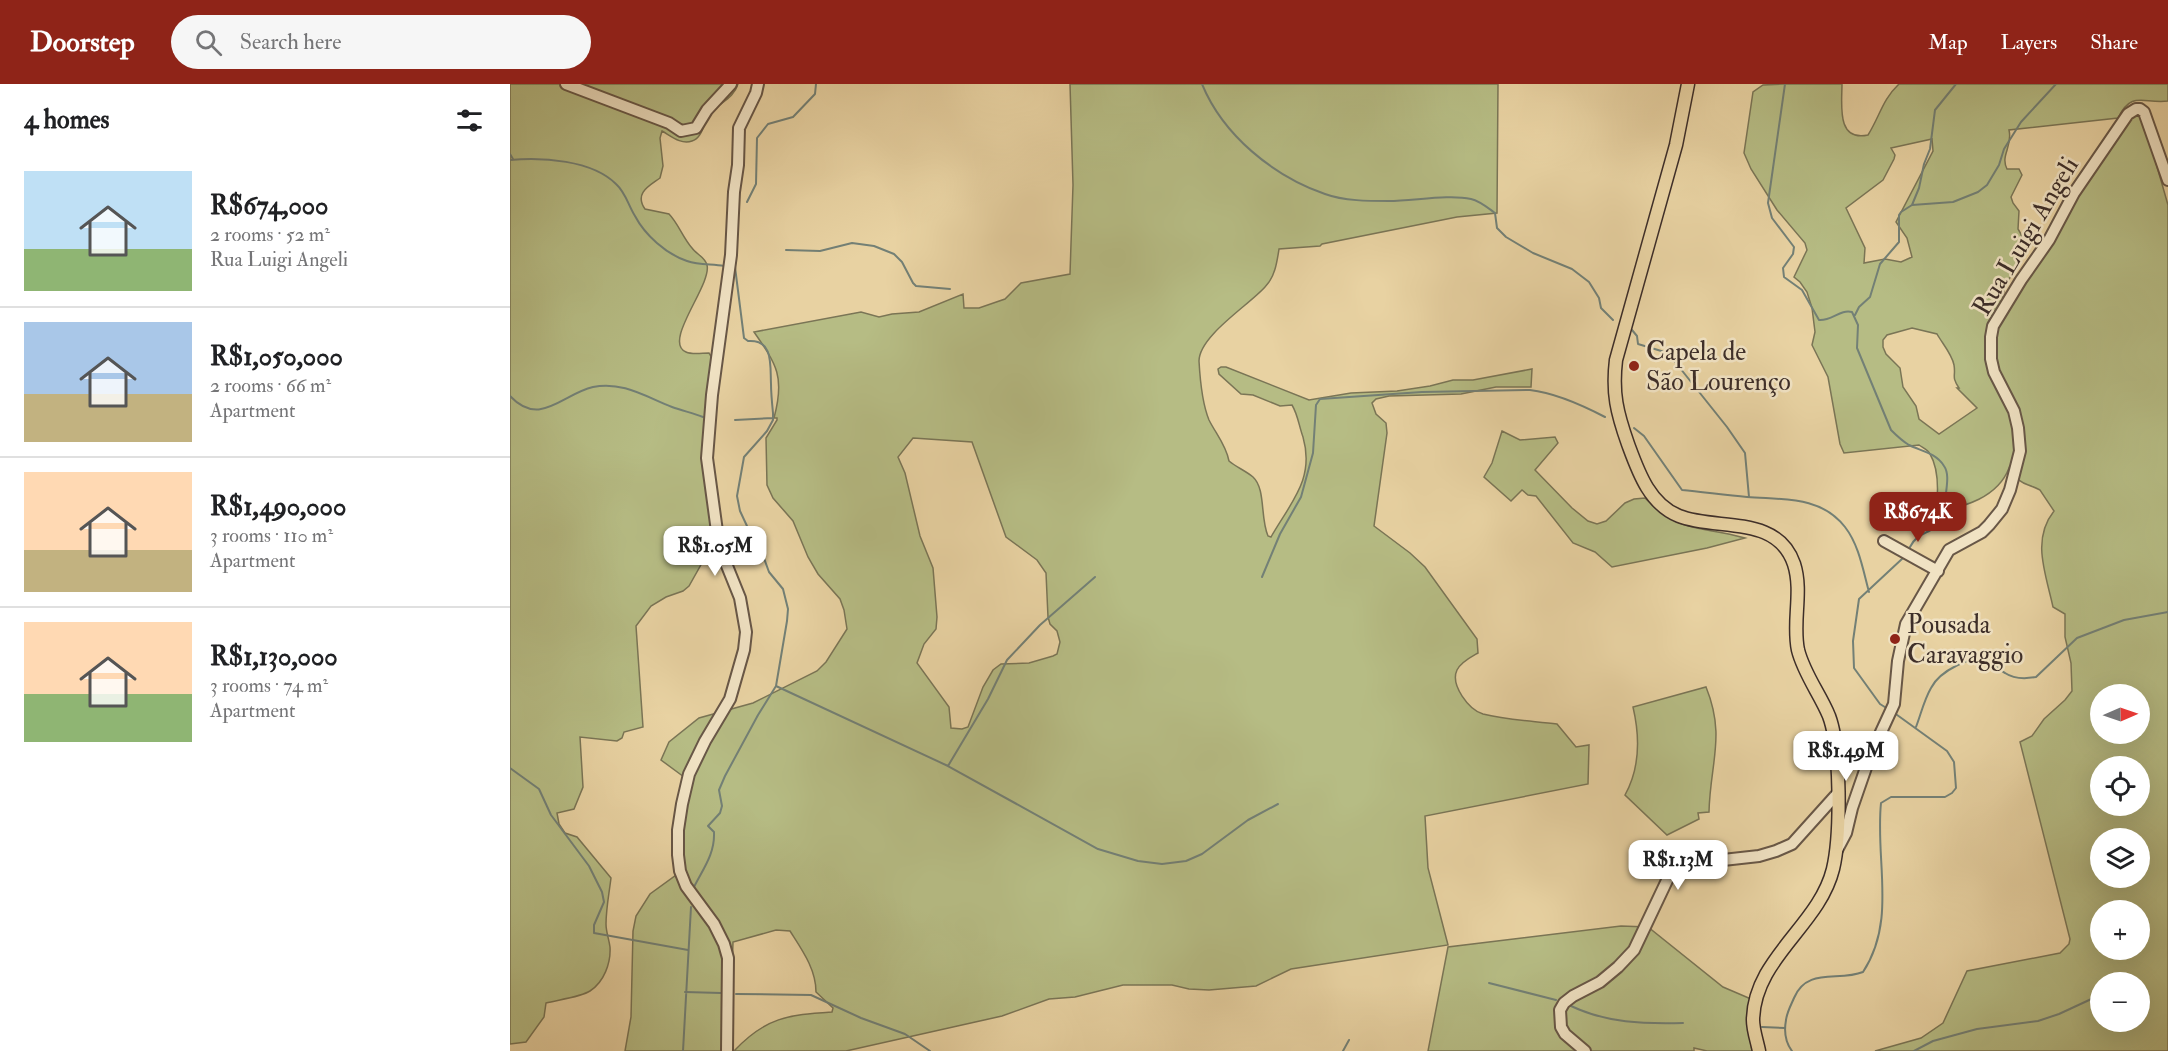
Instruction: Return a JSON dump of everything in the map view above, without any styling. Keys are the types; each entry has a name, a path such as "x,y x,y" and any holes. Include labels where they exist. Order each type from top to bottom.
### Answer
{"main road":[{"path":"1688,84 1676,145 1616,360 1614,392 1617,411 1640,476 1650,491 1665,506 1679,516 1765,532 1786,550 1794,564 1797,582 1798,650 1828,715 1837,749 1836,852 1832,871 1818,903 1765,975 1759,989 1753,1021 1759,1051"}],"street":[{"path":"566,84 669,123 681,131 696,128 707,110 731,84"},
{"path":"727,1051 728,958 714,924 686,886 680,871 678,830 689,774 730,699 744,650 746,632 740,598 719,546 707,458 712,395 731,255 739,128 758,84"},
{"name":"Rua Luigi Angeli","path":"1836,852 1846,833 1870,756 1894,704 1898,661 1906,624 1949,550 1982,532 2002,509 2016,470 2020,451 2018,428 2014,411 1994,372 1991,359 1993,326 2049,240 2074,193 2132,111 2140,109 2144,112 2168,180"},
{"path":"1884,540 1938,571"},
{"path":"1585,1051 1565,1034 1560,1010 1563,1003 1600,982 1634,950 1671,872 1687,864 1760,856 1792,844 1837,794"}],"green space":[{"path":"510,84 738,84 733,94 710,114 696,139 688,142 680,141 662,131 660,138 663,166 660,178 644,190 641,199 645,209 669,214 689,244 707,265 707,274 683,325 680,346 686,352 694,354 709,353 714,361 707,411 716,560 702,563 689,586 651,606 636,626 643,727 624,732 622,738 617,741 580,737 583,787 574,809 557,813 559,824 565,833 577,837 611,878 606,924 610,953 606,972 590,991 575,997 546,1003 544,1017 526,1042 510,1044"},
{"path":"1070,84 1498,84 1497,213 1457,217 1320,246 1279,249 1275,269 1268,283 1216,331 1201,351 1199,361 1202,391 1209,420 1229,461 1257,482 1266,529 1268,536 1271,537 1299,490 1306,465 1306,452 1296,413 1292,405 1280,406 1253,395 1241,394 1219,374 1218,369 1221,367 1309,400 1351,393 1397,391 1453,380 1473,380 1532,369 1531,387 1496,387 1461,394 1389,396 1376,399 1372,403 1376,414 1386,423 1387,433 1374,526 1425,567 1477,639 1478,653 1466,660 1457,670 1456,683 1462,696 1472,708 1483,714 1557,724 1576,747 1589,745 1588,784 1425,816 1428,868 1448,945 1291,969 1256,986 1209,990 1172,985 1123,985 1075,997 1049,999 1002,1016 846,1051 734,1051 757,1031 779,1020 832,1012 833,1008 816,992 814,975 790,931 776,930 733,942 730,1030 733,1051 625,1051 631,1017 633,931 636,916 650,894 676,875 684,777 661,760 669,742 699,718 753,703 817,671 826,662 847,629 840,599 818,574 793,521 773,498 767,485 766,438 777,420 774,418 779,381 773,363 754,332 861,312 879,317 919,312 963,294 964,308 979,308 1005,299 1021,283 1070,274 1073,185","holes":["913,438 972,442 1006,537 1037,560 1046,573 1048,617 1050,624 1057,631 1060,642 1057,654 1053,656 1029,663 1001,664 993,670 983,687 968,727 962,729 951,728 949,707 917,663 924,644 936,629 933,568 920,536 905,473 898,457"]},
{"path":"1842,84 1843,120 1850,133 1858,136 1868,135 1885,102 1899,84 2168,84 2168,101 2133,101 2123,109 2118,118 2009,130 2005,164 2007,169 2019,169 2022,175 2011,197 2019,211 2018,229 2023,244 2020,258 2005,287 2002,306 2115,130 2136,113 2142,114 2168,205 2168,1051 1875,1051 1921,1038 1943,1023 1967,971 2060,953 2069,944 2070,939 2020,742 2032,736 2044,719 2072,691 2071,663 2065,637 2065,614 2053,607 2042,558 2043,534 2054,511 2040,490 2020,481 2009,468 1997,487 1988,494 1969,504 1936,511 1935,467 1927,450 1919,445 1844,453 1840,444 1828,377 1812,345 1815,332 1812,308 1807,292 1794,277 1807,250 1805,243 1777,210 1751,169 1744,153 1753,92 1763,85","holes":["1932,139 1933,151 1896,222 1907,238 1912,257 1901,262 1885,259 1864,263 1865,248 1846,208 1883,180 1894,159 1895,155 1891,148","1912,328 1937,334 1953,361 1954,379 1959,388 1957,388 1977,408 1939,434 1919,419 1916,406 1903,387 1900,368 1886,354 1883,347 1883,340 1887,335"]},
{"path":"1502,431 1520,440 1555,437 1558,443 1535,470 1588,521 1597,524 1606,521 1625,503 1645,498 1669,518 1681,523 1745,538 1612,567 1595,552 1573,543 1536,496 1528,495 1522,490 1511,501 1484,477 1492,463"},
{"path":"1706,687 1712,704 1716,735 1709,812 1698,813 1699,819 1667,835 1625,795 1634,774 1638,741 1633,707"},
{"path":"1621,926 1648,927 1723,987 1751,999 1747,1021 1752,1051 1707,1051 1694,1048 1694,1051 1428,1051 1448,947"}],"waterway":[{"path":"747,202 756,184 757,138 768,124 793,117 815,94 816,84"},
{"path":"1202,84 1211,103 1236,136 1269,165 1287,176 1325,194 1348,199 1389,201 1452,197 1478,201 1495,213 1497,228 1506,237 1533,253 1572,269 1589,282 1599,298 1601,308 1613,320"},
{"path":"1785,84 1768,203 1772,218 1794,247 1793,254 1783,268 1784,277 1802,290 1819,320 1844,312 1852,312 1858,325 1857,348 1891,430 1906,443 1937,458 1947,472 1945,505 1940,521 1935,527 1916,538 1910,547"},
{"path":"1912,205 1930,149 1935,110 1956,84"},
{"path":"1855,315 1859,307 1870,297 1880,264 1899,242 1901,212 1912,205 1953,202 1978,192 1987,185 1999,165 2004,149 2021,122 2056,84"},
{"path":"510,154 513,159"},
{"path":"510,160 551,160 594,170 616,184 625,195 639,223 664,249 687,261 724,266"},
{"path":"786,250 820,251 852,243 874,246 894,254 902,262 916,286 950,289"},
{"path":"693,889 712,848 714,832 708,826 720,813 722,806 719,790 758,715 776,686 788,609 783,589 769,572 757,539 747,526 740,511 737,496 744,457 767,431 773,420 773,413 769,355 762,344 744,338 735,267"},
{"path":"1632,330 1637,336 1638,344 1668,353 1727,427 1745,453 1749,497"},
{"path":"510,396 521,405 531,409 541,409 593,387 614,386 634,391 703,417"},
{"path":"1262,577 1280,534 1301,497 1313,453 1316,405 1320,399 1422,392 1530,390 1569,400 1605,417"},
{"path":"735,420 773,418"},
{"path":"1634,428 1644,436 1682,490 1787,499 1824,509 1835,517 1850,534 1860,558 1869,592"},
{"path":"1888,709 1880,704 1854,668 1853,641 1859,599 1903,558"},
{"path":"948,766 988,699 1007,660 1040,625 1095,577"},
{"path":"1916,727 1931,688 1948,670 1966,662 1983,659 1990,661 2012,676 2036,677 2077,638 2124,620 2168,612"},
{"path":"776,686 948,766 1098,849 1138,861 1162,864 1186,861 1202,854 1248,820 1278,804"},
{"path":"1792,1051 1786,1040 1785,1024 1789,1009 1800,988 1815,979 1863,972 1873,952 1882,911 1881,803 1891,797 1945,797 1956,788 1954,762 1947,751 1893,712"},
{"path":"510,768 539,789 551,815 589,866 602,892 604,902 594,925 594,933 688,950"},
{"path":"683,1051 691,907"},
{"path":"1489,983 1556,1000"},
{"path":"685,992 721,993"},
{"path":"736,994 811,995 861,1018 905,1034 930,1051"},
{"path":"1914,1051 1933,1041 1977,1029 2038,1021 2090,1000"},
{"path":"1571,1006 1612,1019 1683,1023"},
{"path":"1762,1027 1785,1028"},
{"path":"1343,1051 1349,1040"}],"place":[{"name":"Capela de São Lourenço","path":"1634,366"},
{"name":"Pousada Caravaggio","path":"1895,639"}]}
